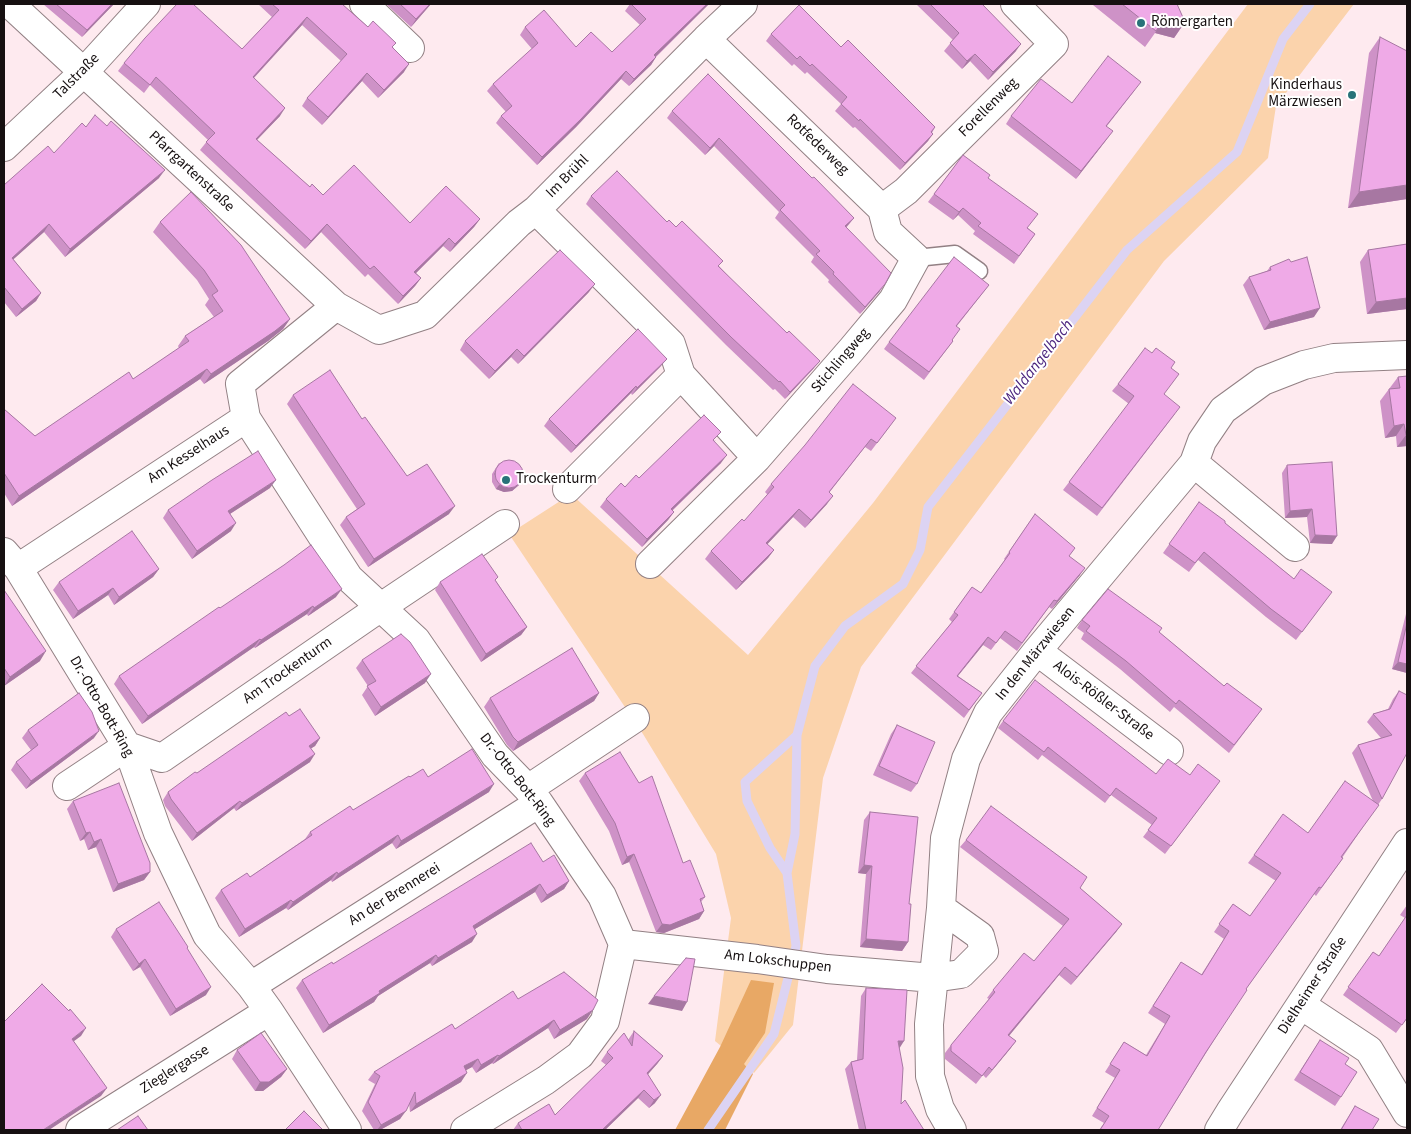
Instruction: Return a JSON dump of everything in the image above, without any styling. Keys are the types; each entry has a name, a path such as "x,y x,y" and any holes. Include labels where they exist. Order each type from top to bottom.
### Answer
{"street":[{"name":"Pfarrgartenstraße","path":"10,4 336,306 379,330"},
{"name":"Talstraße","path":"4,147 83,72 146,4"},
{"path":"364,4 410,48"},
{"name":"Im Brühl","path":"379,330 425,315 519,223 536,210 743,4"},
{"name":"Forellenweg","path":"882,209 906,190 1054,44 1015,4"},
{"name":"Rotfederweg","path":"706,39 882,209 888,232 916,258"},
{"path":"536,210 670,344 681,375 757,458"},
{"name":"Stichlingweg","path":"650,564 757,458 893,300 916,258"},
{"name":"Am Kesselhaus","path":"11,560 246,418 240,384 336,306"},
{"name":"In den Märzwiesen","path":"952,1130 940,1109 930,1076 929,1024 941,908 945,838 966,759 988,713 1037,651 1194,463 1202,441 1223,410 1262,381 1304,365 1334,358 1407,356"},
{"path":"567,489 681,375"},
{"name":"Dr.-Otto-Bott-Ring","path":"246,418 349,578 416,640 495,755 534,796 602,896 623,944"},
{"path":"1194,463 1295,547"},
{"name":"Am Trockenturm","path":"127,746 162,758 505,524"},
{"name":"Dr.-Otto-Bott-Ring","path":"11,560 127,746 158,833 206,935 251,986 269,1010 346,1130"},
{"name":"Alois-Rößler-Straße","path":"1037,651 1169,751"},
{"name":"An der Brennerei","path":"251,986 534,796 635,718"},
{"path":"67,786 127,746"},
{"name":"Dielheimer Straße","path":"1219,1130 1407,843"},
{"name":"Am Lokschuppen","path":"623,944 827,969 933,978 961,974 984,951 980,936 941,908"},
{"path":"465,1130 546,1080 580,1055 605,1021 623,944"},
{"path":"1301,1005 1369,1050 1407,1113"},
{"name":"Zieglergasse","path":"80,1130 269,1010"}],"lane":[{"path":"916,258 955,254 979,271"}],"shaded area":[{"path":"1248,4 1354,4 1276,106 1268,158 1164,261 861,667 823,778 793,1025 754,1073 715,1041 731,918 716,854 643,734 509,534 571,494 748,655 873,503"},
{"path":"751,980 774,983 765,1033 744,1064 753,1074 725,1130 675,1130 720,1047"}],"building":[{"path":"56,4 112,4 87,30"},
{"path":"177,4 193,4 242,49 279,10 272,4 342,4 368,27 373,21 396,43 392,47 409,64 384,90 367,73 328,117 307,98 347,54 307,17 253,77 285,108 256,139 310,187 312,184 323,195 354,165 410,223 446,186 480,219 455,244 449,238 414,272 421,278 403,296 374,266 370,269 327,224 311,241 206,142 215,133 156,77 150,85 124,63"},
{"path":"400,4 430,4 416,19"},
{"path":"631,4 707,4 654,55 656,57 634,79 626,71 542,157 501,116 512,106 493,84 538,43 525,27 544,10 576,47 591,32 612,52 646,19"},
{"path":"930,4 982,4 1021,44 993,72 975,54 967,61 950,43 959,33"},
{"path":"1122,4 1177,4 1185,22 1165,17 1156,31"},
{"path":"799,5 841,47 848,40 935,127 931,132 933,134 905,163 860,119 859,121 841,104 847,97 812,64 810,66 800,56 797,59 771,34"},
{"path":"1380,37 1407,51 1407,185 1359,192"},
{"path":"1108,56 1141,82 1106,126 1113,131 1081,171 1011,116 1041,79 1072,103"},
{"path":"708,74 854,218 845,226 891,273 885,284 865,307 816,254 820,251 780,210 785,205 719,138 710,148 672,111"},
{"path":"95,115 107,126 111,121 165,170 70,249 49,224 12,258 41,293 22,309 4,287 4,185 48,146 54,153 82,123 86,127"},
{"path":"963,155 990,175 988,178 1038,214 1027,228 1035,234 1019,256 978,226 981,223 963,208 959,212 934,194"},
{"path":"617,171 667,222 669,220 676,227 682,221 723,261 718,266 787,333 789,331 820,361 790,392 731,337 591,196"},
{"path":"191,192 241,245 290,319 211,374 207,369 19,496 4,473 4,409 35,436 129,372 133,379 189,341 185,336 223,311 212,295 218,291 204,270 160,222"},
{"path":"1407,244 1407,298 1376,302 1368,250"},
{"path":"560,250 595,284 524,356 517,349 495,371 465,341"},
{"path":"954,257 989,285 956,326 960,329 953,341 929,372 889,342"},
{"path":"1307,257 1320,308 1270,322 1249,277 1271,270 1270,267 1289,259 1291,262"},
{"path":"638,329 667,359 637,388 636,386 576,446 549,419"},
{"path":"1145,348 1152,353 1156,348 1175,362 1171,368 1179,374 1164,394 1180,407 1102,508 1069,482 1134,396 1118,384"},
{"path":"330,370 362,419 365,417 407,476 427,464 455,506 374,559 346,517 365,504 293,395"},
{"path":"1407,376 1406,435 1404,424 1394,426 1389,389 1400,388 1398,377"},
{"path":"853,384 896,418 877,443 871,439 829,492 833,496 811,520 799,509 766,543 774,550 742,582 711,551 742,519 744,521 774,487 771,484 805,445"},
{"path":"704,415 721,432 713,440 727,455 671,509 674,512 647,539 606,499 621,483 625,487 636,475 639,478"},
{"path":"258,451 276,480 228,511 236,523 197,551 168,510"},
{"name":"Trockenturm","path":"509,460 519,464 523,474 519,484 509,488 499,484 495,474 499,464"},
{"path":"1332,462 1337,536 1315,535 1312,509 1290,511 1287,465"},
{"path":"1199,502 1225,521 1225,523 1294,579 1301,569 1332,592 1302,632 1271,609 1204,552 1195,563 1169,544"},
{"path":"1035,514 1075,548 1069,556 1085,568 1057,601 1054,600 1022,643 1005,631 996,643 988,637 957,676 982,693 969,710 916,666 958,615 954,612 972,587 981,593"},
{"path":"132,531 159,569 119,597 113,588 78,611 59,582"},
{"path":"311,545 342,589 314,608 313,606 260,639 148,716 119,676"},
{"path":"482,554 498,577 495,580 527,627 486,654 440,582"},
{"path":"1108,589 1162,628 1159,632 1224,686 1227,683 1262,709 1234,745 1179,700 1176,704 1126,661 1086,631 1090,626 1082,620"},
{"path":"4,590 46,651 10,677 4,668"},
{"path":"1407,623 1407,664 1398,662"},
{"path":"401,634 410,642 431,674 381,707 367,686 376,681 362,660"},
{"path":"572,648 599,693 518,742 513,737 490,698"},
{"path":"1035,680 1156,774 1168,759 1190,775 1198,764 1220,781 1171,846 1148,830 1157,818 1116,788 1110,796 1048,747 1044,752 1003,721"},
{"path":"1399,691 1407,695 1407,753 1382,799 1358,745 1392,735 1373,714 1390,709"},
{"path":"79,693 92,712 99,731 31,781 16,762 38,745 28,730"},
{"path":"300,709 320,738 309,746 315,754 242,803 240,801 197,833 171,799 168,792 286,712 289,716"},
{"path":"897,725 935,742 917,784 879,766"},
{"path":"472,749 494,784 401,841 398,835 338,874 337,872 293,902 291,900 245,929 221,890 247,873 250,877 312,835 310,832 350,806 353,810 423,769 428,777"},
{"path":"620,752 639,783 652,776 683,863 690,860 705,897 700,899 704,911 670,925 662,924 634,854 627,857 615,823 585,773"},
{"path":"1345,781 1379,805 1341,857 1343,858 1321,888 1319,887 1246,989 1158,1130 1100,1130 1109,1116 1097,1108 1120,1070 1110,1064 1124,1042 1147,1056 1170,1016 1153,1006 1181,962 1202,975 1229,931 1219,924 1233,904 1250,916 1281,873 1254,855 1283,814 1308,833"},
{"path":"119,783 150,863 150,872 118,884 101,839 94,842 90,832 86,833 73,801"},
{"path":"991,806 1087,877 1080,888 1122,924 1077,977 1065,967 1008,1035 1016,1041 992,1070 989,1067 982,1076 951,1051 951,1045 995,992 993,990 1024,953 1034,961 1069,919 966,840"},
{"path":"870,812 918,817 909,904 911,904 908,942 866,939 872,866 864,865"},
{"path":"531,843 543,862 554,855 569,881 547,895 540,884 473,926 477,934 438,958 436,955 329,1025 302,980 332,962 333,964"},
{"path":"159,902 211,987 176,1009 145,959 139,964 116,929"},
{"path":"1407,915 1407,1018 1402,1025 1348,987 1373,952 1379,956"},
{"path":"686,958 695,959 687,1002 654,996"},
{"path":"564,972 598,1000 593,1010 560,1030 554,1020 499,1056 481,1065 478,1059 464,1066 467,1073 416,1104 415,1092 406,1111 381,1125 368,1102 380,1076 374,1072 452,1024 455,1029 513,991 518,999"},
{"path":"42,984 69,1011 70,1009 86,1028 72,1039 107,1088 43,1130 4,1130 4,1022"},
{"path":"866,988 907,990 904,1041 898,1041 903,1068 901,1104 905,1100 924,1130 866,1130 851,1062 863,1059"},
{"path":"634,1031 663,1056 647,1073 661,1095 654,1100 644,1090 602,1130 522,1130 518,1123 549,1104 555,1115 613,1058 607,1052 624,1033 632,1046"},
{"path":"261,1033 287,1069 269,1082 260,1082 237,1050"},
{"path":"1320,1040 1349,1058 1345,1064 1357,1072 1341,1097 1300,1072"},
{"path":"1355,1106 1379,1119 1372,1130 1341,1130"},
{"path":"304,1111 323,1130 285,1130"},
{"path":"138,1116 148,1130 117,1130"}],"waterway":[{"name":"Waldangelbach","path":"708,1130 774,1034 796,946 787,873 795,834 797,735 815,666 845,626 903,584 920,550 928,507 1127,250 1237,152 1283,39 1310,4"},
{"name":"Waldangelbach","path":"787,873 770,848 747,801 745,782 797,735"}],"place":[{"name":"Römergarten","path":"1141,23"},
{"name":"Kinderhaus Märzwiesen","path":"1352,95"},
{"name":"Trockenturm","path":"506,480"}]}
